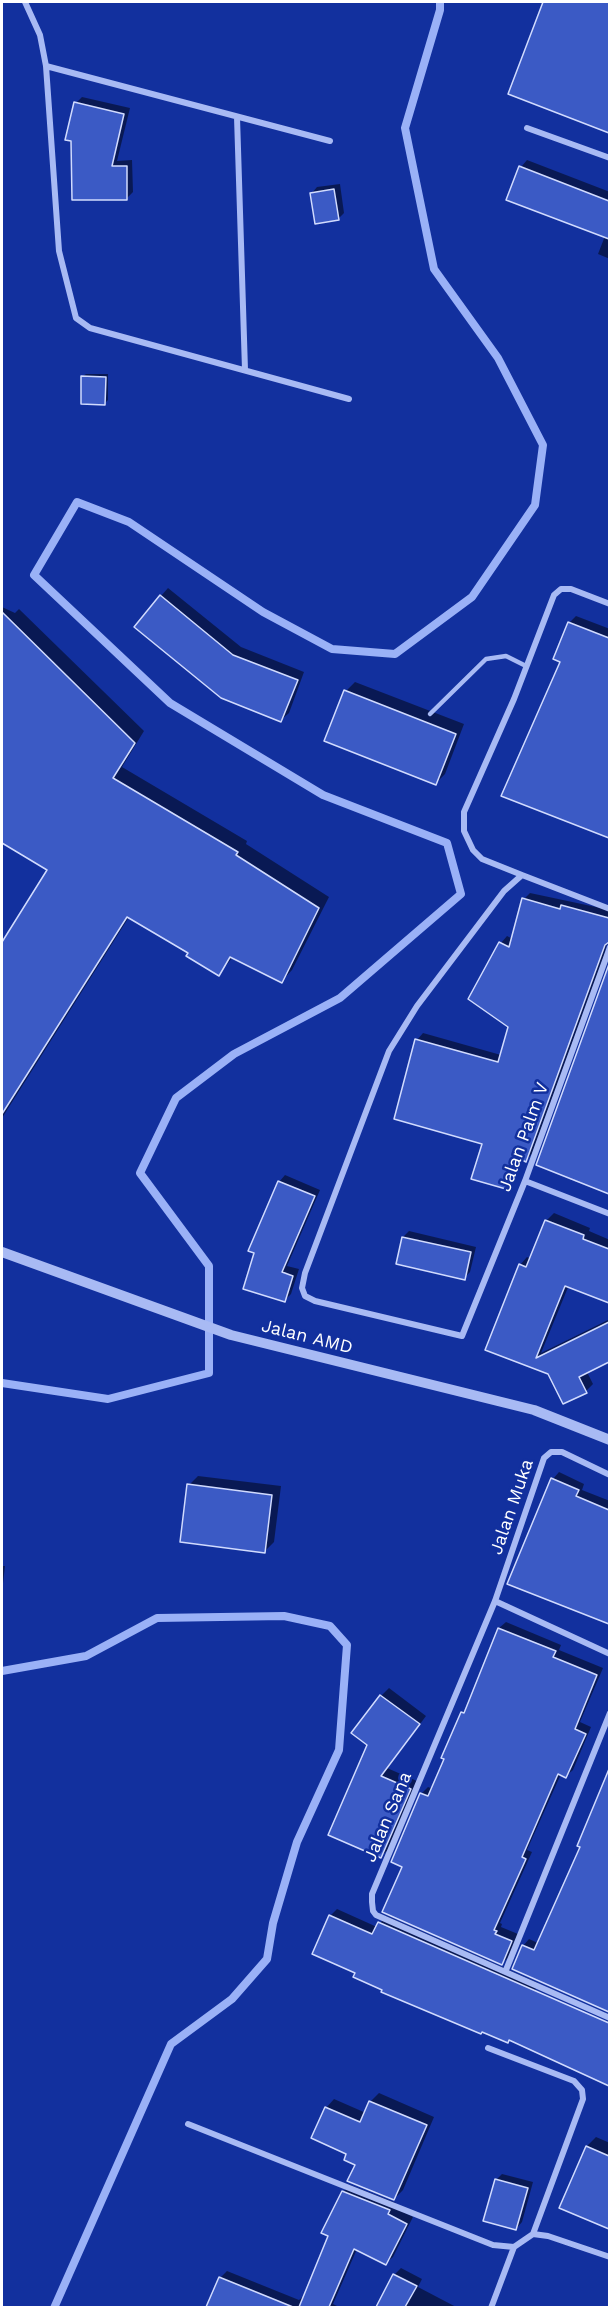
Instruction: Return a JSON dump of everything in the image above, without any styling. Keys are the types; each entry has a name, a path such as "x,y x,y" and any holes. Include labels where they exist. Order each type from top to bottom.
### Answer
{"street":[{"path":"25,2 40,35 46,66 59,250 76,318 90,328 348,399"},
{"path":"46,66 330,141"},
{"path":"237,117 245,370"},
{"path":"527,128 609,158"},
{"path":"609,604 570,589 561,590 554,595 464,812 464,831 473,850 482,859 609,909"},
{"name":"Jalan Palm V","path":"522,875 504,891 417,1006 389,1051 302,1282 305,1296 462,1336 525,1181 609,947"},
{"path":"525,1181 609,1214"},
{"name":"Jalan AMD","path":"2,1252 231,1335 534,1410 609,1440"},
{"name":"Jalan Muka","path":"495,1601 544,1458 551,1452 562,1452 609,1476"},
{"path":"495,1601 609,1654"},
{"name":"Jalan Sana","path":"495,1601 372,1894 372,1911 376,1915 507,1970"},
{"path":"609,1713 507,1970 609,2018"},
{"path":"488,2048 574,2081 582,2090 583,2099 533,2234 514,2247 491,2307"},
{"path":"188,2124 493,2245 514,2247"},
{"path":"533,2234 548,2236 609,2257"}],"lane":[{"path":"430,714 486,659 506,656 526,666"}],"building":[{"path":"543,2 609,2 609,133 508,94"},
{"path":"74,102 124,114 112,166 127,166 127,200 72,200 71,141 65,140"},
{"path":"519,166 609,201 609,239 506,200"},
{"path":"334,189 339,220 315,224 310,193"},
{"path":"81,376 106,377 105,405 81,404"},
{"path":"160,595 233,655 298,680 281,722 221,698 134,627"},
{"path":"2,612 135,743 113,778 238,852 236,855 319,908 282,983 230,957 219,976 186,956 188,953 127,917 2,1114 2,942 47,870 2,843"},
{"path":"568,622 609,638 609,838 501,796 560,662 553,659"},
{"path":"344,690 456,734 436,785 324,741"},
{"path":"522,898 560,909 561,905 609,918 609,942 605,945 526,1162 516,1157 506,1189 471,1179 482,1144 394,1119 415,1039 498,1062 508,1027 468,999 499,942 509,947"},
{"path":"609,964 609,1194 536,1165"},
{"path":"278,1181 315,1196 282,1272 293,1276 285,1302 243,1289 254,1253 248,1251"},
{"path":"545,1220 584,1235 583,1239 609,1249 609,1303 565,1286 536,1358 609,1322 609,1362 579,1377 587,1393 563,1404 548,1374 485,1350 519,1264 526,1267"},
{"path":"402,1237 471,1252 465,1280 396,1264"},
{"path":"551,1478 579,1490 576,1496 609,1510 609,1624 507,1584"},
{"path":"187,1484 272,1495 265,1553 180,1542"},
{"path":"498,1628 556,1651 553,1657 597,1675 575,1729 586,1734 566,1778 558,1774 522,1857 526,1859 494,1930 497,1931 495,1934 512,1941 502,1965 382,1912 402,1867 391,1862 420,1793 428,1796 444,1759 441,1758 461,1712 464,1713"},
{"path":"380,1695 420,1724 381,1776 411,1789 381,1858 328,1835 367,1745 351,1733"},
{"path":"609,1769 609,2012 512,1969 522,1945 534,1950 580,1847 577,1846"},
{"path":"329,1915 372,1934 378,1922 609,2023 609,2086 509,2040 508,2043 482,2032 481,2034 381,1992 382,1990 353,1977 355,1973 312,1954"},
{"path":"369,2101 427,2125 394,2200 347,2181 355,2165 344,2160 346,2154 311,2138 325,2107 360,2122"},
{"path":"586,2146 609,2156 609,2229 559,2208"},
{"path":"495,2179 528,2188 516,2230 483,2221"},
{"path":"342,2191 390,2210 388,2214 407,2224 386,2265 354,2249 329,2307 299,2307 328,2236 321,2233"},
{"path":"393,2274 417,2286 405,2307 376,2307"},
{"path":"219,2277 293,2307 206,2307"}],"waterway":[{"path":"2,1383 108,1399 209,1373 209,1266 140,1173 176,1098 234,1054 340,998 461,894 447,843 323,795 170,703 34,575 77,502 129,522 263,612 332,649 395,654 472,597 535,505 543,445 498,358 434,269 405,128 440,10 440,2"},
{"path":"2,1671 86,1656 157,1618 284,1616 330,1626 347,1645 339,1750 297,1842 273,1923 267,1959 232,1999 171,2044 54,2308"}]}
